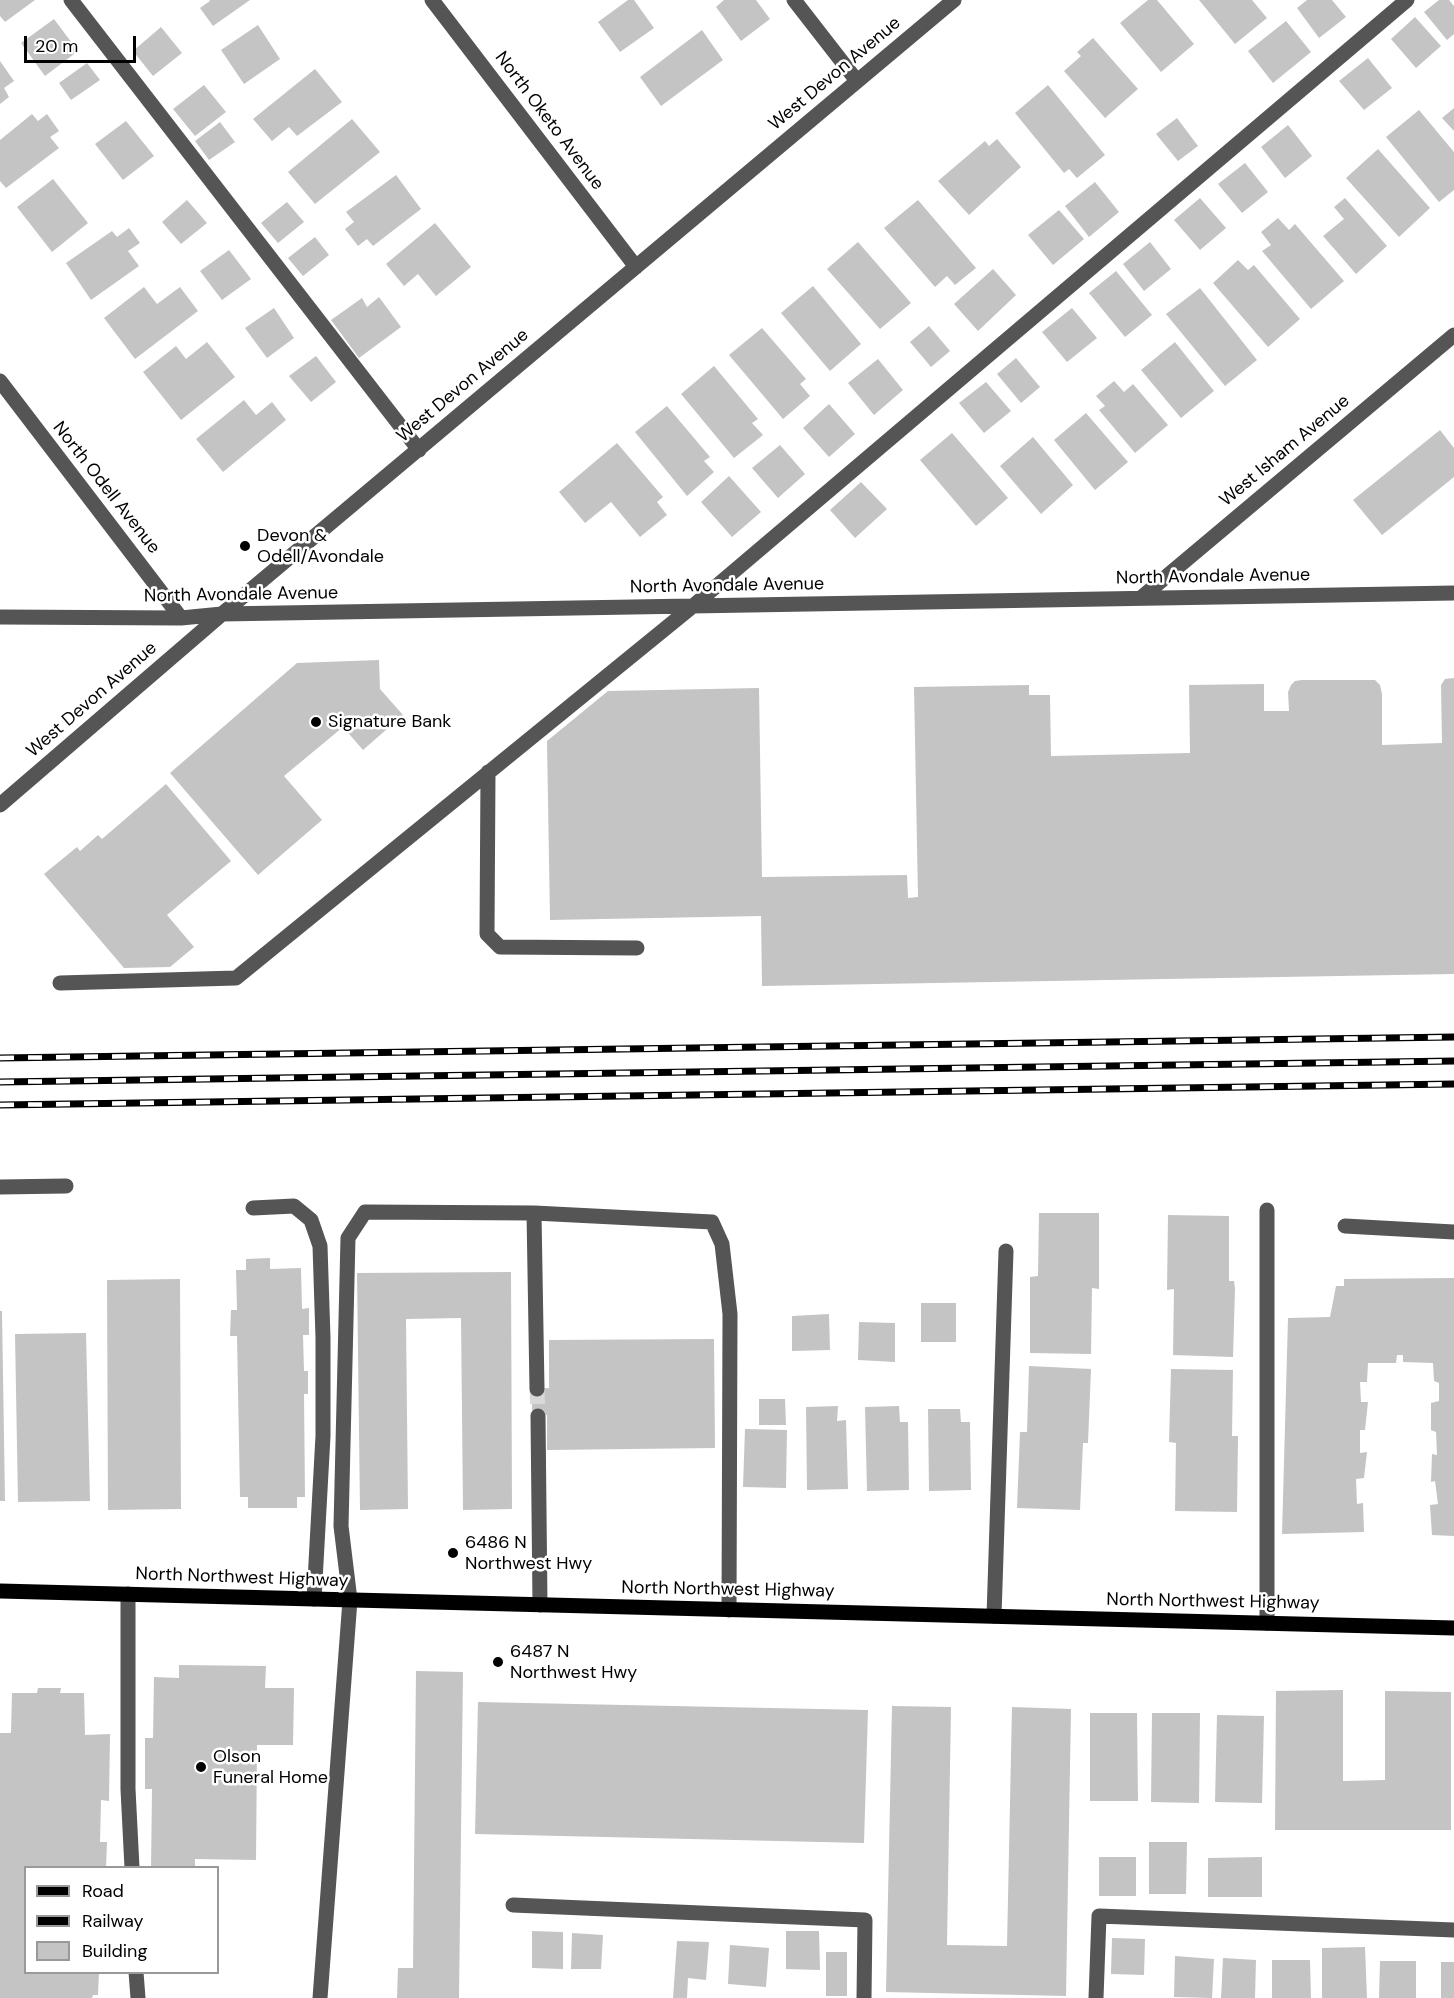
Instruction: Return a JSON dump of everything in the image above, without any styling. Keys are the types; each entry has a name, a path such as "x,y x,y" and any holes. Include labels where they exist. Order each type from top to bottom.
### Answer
{"main road":[{"name":"North Northwest Highway","path":"0,1591 1454,1628"}],"street":[{"path":"71,0 419,450"},
{"name":"North Oketo Avenue","path":"432,0 636,267"},
{"path":"794,0 857,81"},
{"name":"West Devon Avenue","path":"0,805 222,614 954,0"},
{"path":"60,982 236,978 693,606 1407,0"},
{"name":"West Isham Avenue","path":"1142,597 1454,335"},
{"name":"North Odell Avenue","path":"0,381 181,618"},
{"name":"North Avondale Avenue","path":"0,617 181,618 222,614 1454,593"},
{"path":"488,772 487,934 500,947 637,948"},
{"path":"0,1188 66,1186"},
{"path":"253,1208 294,1206 311,1220 320,1246 323,1436 314,1599"},
{"path":"1267,1210 1267,1623"},
{"path":"320,1998 350,1600 341,1526 348,1238 365,1212 534,1213 712,1222 722,1244 730,1314 729,1610"},
{"path":"534,1213 537,1389"},
{"path":"1345,1226 1454,1232"},
{"path":"994,1616 1005,1251"},
{"path":"538,1416 540,1605"},
{"path":"128,1594 128,1789 132,1866"},
{"path":"513,1905 865,1920 864,1998"},
{"path":"1096,1998 1099,1916 1454,1930"},
{"path":"136,1974 138,1998"}],"building":[{"path":"0,0 35,0 5,22 0,16"},
{"path":"209,0 250,0 213,26 200,8"},
{"path":"628,0 634,0 654,28 620,52 598,22"},
{"path":"724,0 756,0 770,19 741,41 716,7"},
{"path":"1148,0 1157,0 1194,44 1161,72 1120,23"},
{"path":"1199,0 1252,0 1267,18 1235,44"},
{"path":"1307,0 1332,0 1346,17 1319,38 1297,8"},
{"path":"1439,0 1449,0 1454,6 1454,34 1447,40 1424,12"},
{"path":"1415,17 1441,46 1416,68 1391,39"},
{"path":"54,19 78,51 45,76 21,43"},
{"path":"1286,21 1311,52 1273,83 1248,51"},
{"path":"258,25 280,59 244,84 221,50"},
{"path":"161,27 182,53 153,76 133,51"},
{"path":"702,30 723,60 661,106 640,77"},
{"path":"1093,38 1138,89 1105,118 1064,71 1081,56 1077,52"},
{"path":"1368,58 1392,88 1364,110 1339,81"},
{"path":"0,61 14,81 4,88 9,97 0,104"},
{"path":"87,63 100,80 71,100 59,83"},
{"path":"315,69 342,102 297,136 289,127 272,141 253,119"},
{"path":"204,85 226,112 195,136 173,109"},
{"path":"1048,85 1105,155 1077,178 1069,169 1064,173 1015,113"},
{"path":"1454,108 1454,131 1442,118"},
{"path":"1419,110 1454,152 1454,190 1439,202 1386,137"},
{"path":"32,114 38,121 47,114 59,131 50,137 59,148 6,188 0,181 0,140"},
{"path":"1177,118 1198,146 1178,161 1156,134"},
{"path":"352,119 380,152 315,204 288,172"},
{"path":"126,121 154,156 123,180 95,144"},
{"path":"220,122 235,142 209,160 195,141"},
{"path":"1288,125 1312,156 1285,178 1261,147"},
{"path":"997,139 1021,167 969,215 938,181 985,141 989,146"},
{"path":"1378,149 1430,208 1399,237 1346,178"},
{"path":"1245,163 1268,192 1242,213 1218,184"},
{"path":"396,175 421,209 373,246 367,239 358,246 345,229 354,222 346,212"},
{"path":"53,179 88,223 52,252 17,207"},
{"path":"1095,182 1119,212 1089,237 1065,206"},
{"path":"1200,198 1226,228 1200,250 1174,220"},
{"path":"1345,198 1387,246 1356,274 1323,236 1344,219 1334,207"},
{"path":"187,200 207,223 181,244 162,222"},
{"path":"918,200 976,268 955,285 947,276 935,287 884,228"},
{"path":"287,202 304,222 278,243 261,223"},
{"path":"1059,210 1084,239 1053,265 1028,235"},
{"path":"1278,218 1289,230 1295,224 1344,281 1311,309 1262,251 1271,245 1261,232"},
{"path":"435,223 471,267 436,296 418,274 404,286 386,264"},
{"path":"129,228 140,243 128,251 139,266 91,300 66,263 112,231 117,237"},
{"path":"315,237 329,255 303,276 288,258"},
{"path":"858,242 911,303 880,329 827,269"},
{"path":"1150,242 1171,269 1144,291 1123,264"},
{"path":"229,250 251,279 222,300 200,271"},
{"path":"1238,260 1248,270 1254,265 1300,319 1268,347 1213,283"},
{"path":"993,269 1016,295 978,331 954,304"},
{"path":"1116,271 1152,315 1125,337 1089,293"},
{"path":"813,286 861,344 830,371 781,313"},
{"path":"144,287 157,304 180,287 198,311 135,359 104,318"},
{"path":"1200,288 1257,360 1225,386 1166,314"},
{"path":"379,297 401,327 359,358 331,320 362,298 367,307"},
{"path":"274,308 294,338 267,358 245,328"},
{"path":"1072,308 1097,338 1067,362 1042,332"},
{"path":"929,326 950,351 931,367 910,342"},
{"path":"762,328 806,379 800,384 810,396 783,419 729,355"},
{"path":"207,342 235,377 181,420 143,372 176,346 186,359"},
{"path":"1175,342 1214,391 1181,418 1141,370"},
{"path":"316,356 336,382 311,402 289,376"},
{"path":"1016,358 1040,387 1021,403 997,374"},
{"path":"878,359 903,390 874,415 848,383"},
{"path":"714,366 758,419 752,423 763,435 734,458 681,394"},
{"path":"1114,381 1124,392 1133,384 1168,425 1135,453 1099,410 1105,406 1096,396"},
{"path":"986,382 1011,411 984,433 959,403"},
{"path":"244,400 256,415 272,402 286,420 223,472 196,439"},
{"path":"829,404 855,434 829,457 803,428"},
{"path":"667,406 710,457 704,461 714,472 687,496 635,432"},
{"path":"1086,413 1128,462 1095,490 1054,440"},
{"path":"1440,430 1454,448 1454,477 1382,535 1353,500"},
{"path":"952,433 1008,498 976,526 920,460"},
{"path":"1033,437 1073,485 1041,514 1000,466"},
{"path":"617,443 663,497 657,502 667,515 640,537 611,502 585,523 559,492"},
{"path":"780,445 805,474 778,498 752,468"},
{"path":"729,476 761,512 732,537 701,502"},
{"path":"861,482 887,509 855,538 830,510"},
{"path":"379,660 380,689 403,715 363,750 343,727 284,776 322,820 258,875 170,773 297,663"},
{"path":"1454,678 1454,974 762,986 761,916 550,920 547,741 608,691 759,688 762,877 907,875 908,898 918,897 914,687 1029,685 1029,695 1050,695 1051,756 1190,753 1189,685 1264,684 1264,711 1289,711 1288,692 1295,681 1302,680 1375,680 1380,685 1382,694 1382,745 1442,743 1441,685 1445,679"},
{"path":"166,784 231,861 167,915 194,947 170,967 124,968 44,874 77,847 80,851 98,835 102,839"},
{"path":"1039,1213 1099,1213 1099,1289 1092,1288 1091,1354 1030,1353 1030,1277 1038,1276"},
{"path":"1168,1215 1229,1216 1229,1281 1234,1281 1235,1289 1233,1357 1173,1355 1174,1289 1167,1290"},
{"path":"270,1258 270,1269 301,1268 302,1309 309,1308 309,1335 303,1335 304,1371 308,1371 308,1394 304,1394 305,1497 297,1497 297,1508 248,1508 248,1497 240,1497 237,1336 230,1336 231,1310 237,1310 236,1270 246,1270 246,1259"},
{"path":"511,1272 512,1509 463,1510 461,1318 406,1319 408,1509 360,1510 357,1273"},
{"path":"1454,1278 1454,1536 1432,1535 1430,1505 1438,1504 1435,1481 1431,1482 1432,1454 1437,1455 1436,1432 1431,1430 1431,1403 1439,1401 1439,1383 1434,1381 1433,1363 1403,1362 1403,1355 1397,1355 1396,1363 1368,1363 1367,1382 1360,1382 1361,1402 1368,1402 1365,1430 1360,1430 1360,1453 1367,1452 1364,1478 1356,1479 1357,1504 1363,1503 1364,1532 1282,1534 1288,1318 1330,1317 1336,1286 1344,1286 1344,1279"},
{"path":"180,1279 181,1509 108,1510 107,1280"},
{"path":"921,1303 956,1303 956,1342 921,1342"},
{"path":"0,1311 2,1311 5,1501 0,1501"},
{"path":"829,1314 830,1350 792,1351 792,1316"},
{"path":"859,1322 895,1323 895,1362 858,1360"},
{"path":"86,1333 90,1501 18,1502 15,1334"},
{"path":"714,1339 715,1448 547,1450 547,1415 532,1416 532,1389 549,1388 549,1340"},
{"path":"1029,1366 1091,1369 1088,1443 1083,1443 1080,1510 1017,1508 1020,1432 1027,1432"},
{"path":"1171,1369 1233,1370 1232,1436 1238,1436 1237,1512 1175,1511 1176,1443 1169,1442"},
{"path":"759,1399 785,1399 786,1425 759,1425"},
{"path":"838,1406 837,1421 846,1420 848,1489 807,1490 806,1407"},
{"path":"899,1406 900,1422 908,1422 909,1490 867,1491 865,1407"},
{"path":"928,1409 960,1409 961,1422 970,1422 971,1490 929,1491"},
{"path":"745,1429 787,1430 786,1488 743,1487"},
{"name":"Olson Funeral Home","path":"179,1665 266,1666 265,1688 294,1688 293,1745 257,1745 256,1860 195,1859 195,1866 151,1866 152,1789 145,1789 145,1738 153,1738 154,1677 179,1678"},
{"path":"416,1671 463,1672 459,1998 397,1998 398,1968 413,1968"},
{"path":"38,1688 61,1688 60,1693 84,1693 85,1735 110,1734 109,1801 101,1800 100,1842 107,1842 106,1866 24,1866 24,1974 99,1974 98,1995 93,1995 92,1998 0,1998 0,1733 11,1733 12,1693 37,1693"},
{"path":"1343,1690 1343,1781 1385,1780 1385,1691 1451,1692 1451,1830 1275,1830 1276,1691"},
{"path":"478,1702 868,1710 864,1843 475,1834"},
{"path":"892,1706 951,1707 947,1945 1007,1946 1012,1707 1071,1709 1066,1996 886,1992"},
{"path":"1090,1713 1137,1713 1138,1801 1090,1801"},
{"path":"1152,1713 1200,1713 1199,1803 1151,1802"},
{"path":"1217,1715 1264,1716 1262,1803 1215,1802"},
{"path":"1149,1842 1187,1842 1186,1894 1149,1894"},
{"path":"1099,1857 1136,1857 1136,1896 1099,1896"},
{"path":"1262,1857 1262,1897 1208,1897 1208,1858"},
{"path":"532,1931 563,1932 563,1969 532,1968"},
{"path":"786,1931 819,1931 820,1970 786,1969"},
{"path":"572,1933 603,1935 601,1969 571,1969"},
{"path":"1112,1938 1145,1939 1144,1975 1111,1974"},
{"path":"677,1941 709,1942 706,1980 688,1978 687,1998 673,1998"},
{"path":"730,1945 769,1948 766,1987 728,1984"},
{"path":"1365,1947 1367,1998 1322,1998 1322,1948"},
{"path":"826,1952 847,1952 847,1996 826,1996"},
{"path":"1175,1956 1214,1959 1212,1998 1174,1997"},
{"path":"1223,1958 1256,1960 1255,1998 1221,1998"},
{"path":"1272,1960 1310,1960 1311,1998 1272,1998"},
{"path":"1380,1961 1416,1961 1416,1998 1379,1998"},
{"path":"1441,1962 1454,1962 1454,1998 1441,1998"}],"tunnel":[{"path":"537,1389 538,1416"}],"railway":[{"path":"0,1058 1454,1037"},
{"path":"0,1082 1454,1061"},
{"path":"0,1105 1454,1084"}],"place":[{"name":"Devon & Odell/Avondale","path":"245,546"},
{"name":"Signature Bank","path":"316,722"},
{"name":"6486 N Northwest Hwy","path":"453,1553"},
{"name":"6487 N Northwest Hwy","path":"498,1662"},
{"name":"Olson Funeral Home","path":"201,1767"}]}
